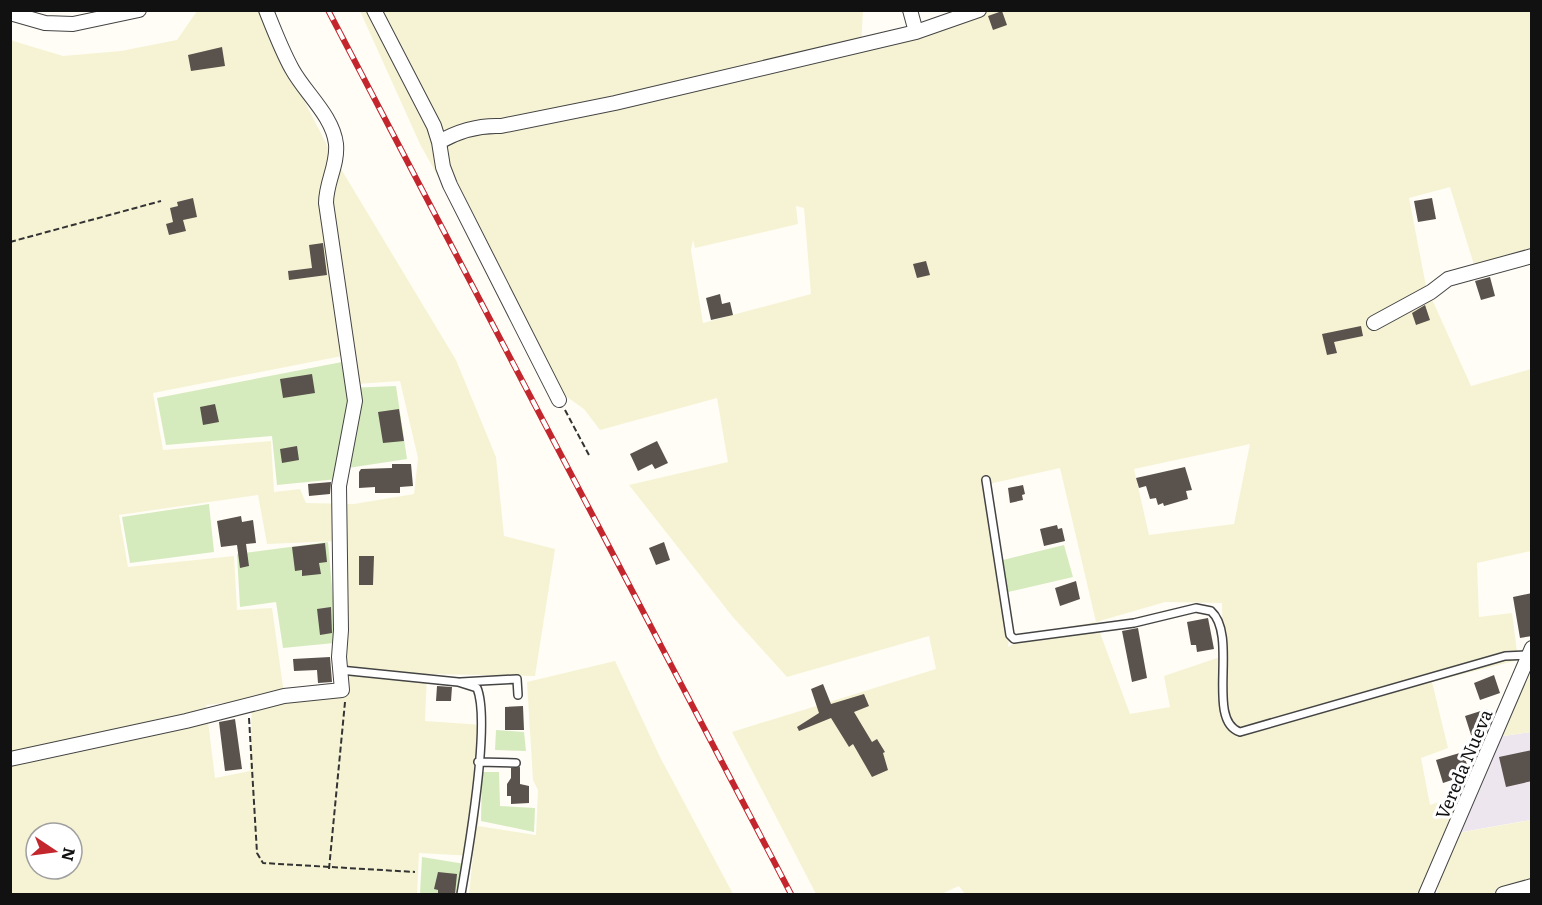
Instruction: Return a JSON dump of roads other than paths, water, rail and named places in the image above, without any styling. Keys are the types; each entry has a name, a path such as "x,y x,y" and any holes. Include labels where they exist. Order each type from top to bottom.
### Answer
{"street":[{"path":"10,13 45,23 73,24 139,10"},
{"path":"10,759 284,696 342,690 339,486 355,401 326,203 326,194 336,163 336,144 327,120 292,69 266,10"},
{"path":"374,10 434,126 443,167 450,185 559,400"},
{"path":"910,10 916,32"},
{"path":"439,142 454,134 487,125 501,126 615,103 916,32 979,10"},
{"path":"1374,323 1431,292 1448,279 1532,256"},
{"name":"Vereda Nueva","path":"1426,894 1530,651"},
{"path":"1503,894 1532,886"}],"lane":[{"path":"986,480 1010,635 1014,639 1116,625 1181,610 1205,609 1218,617 1221,625 1224,642 1222,688 1228,722 1233,729 1240,732 1504,656 1530,651"},
{"path":"340,670 458,682 517,679 518,695"},
{"path":"458,682 477,688 481,698 478,762 470,843 461,894"},
{"path":"478,762 516,763"}],"railway":[{"path":"328,10 791,894"}]}
